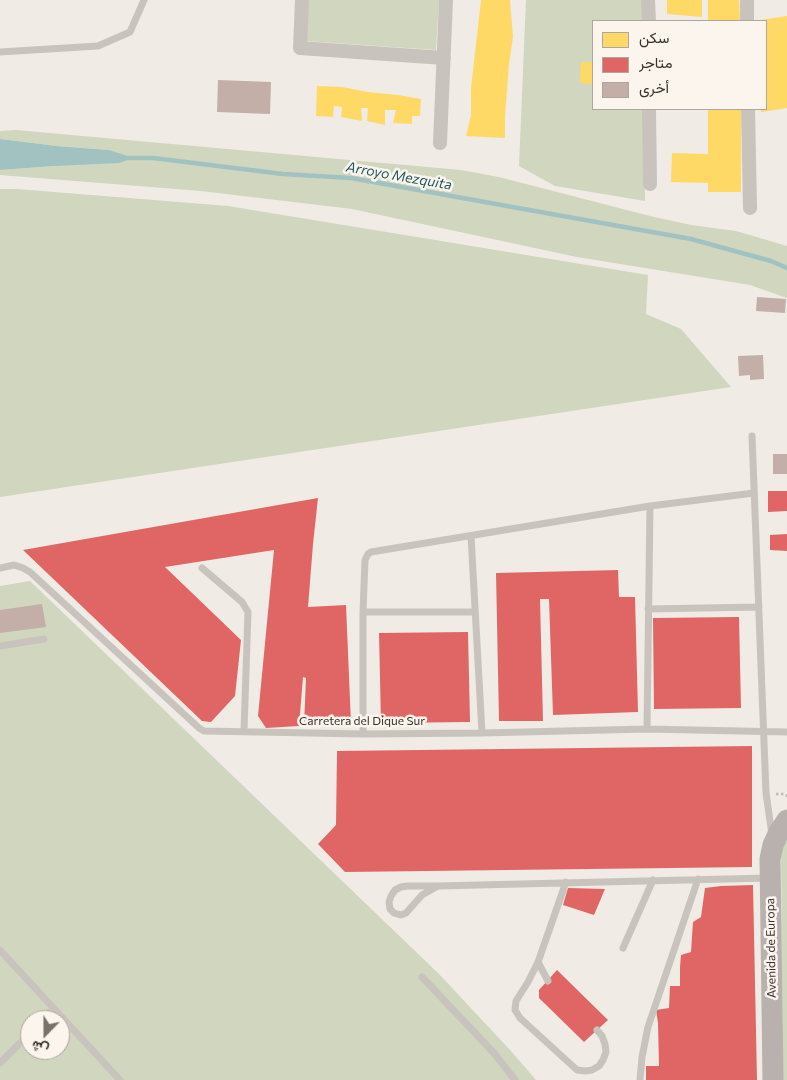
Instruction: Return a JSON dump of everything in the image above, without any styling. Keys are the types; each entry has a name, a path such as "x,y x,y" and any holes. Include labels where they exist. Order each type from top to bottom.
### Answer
{"main road":[{"name":"Avenida de Europa","path":"773,1080 770,859 773,845 787,820"}],"street":[{"path":"302,0 300,48 444,58"},
{"path":"440,142 446,0"},
{"path":"648,0 648,20"},
{"path":"747,0 747,20"},
{"path":"649,110 650,184"},
{"path":"748,110 750,208"}],"lane":[{"path":"0,52 98,46 130,32 144,0"},
{"path":"752,436 766,793 773,845"},
{"path":"363,734 363,612 365,560 368,554 650,506 754,492"},
{"path":"647,729 650,506"},
{"path":"471,536 482,733"},
{"name":"Carretera del Dique Sur","path":"0,568 14,565 30,572 204,731 363,734 647,729 787,732"},
{"path":"202,568 242,602 248,612 244,731"},
{"path":"648,609 759,607"},
{"path":"363,612 475,612"},
{"path":"0,646 44,639"},
{"path":"438,886 422,895 406,913 400,915 390,909 389,902 395,890 407,886 770,878"},
{"path":"640,1080 642,1057 653,1009 698,879"},
{"path":"623,948 653,880"},
{"path":"566,882 538,962 516,1001 515,1010 577,1070 592,1070 599,1066 603,1060 606,1052 605,1044 597,1030"},
{"path":"0,950 120,1080"},
{"path":"538,962 548,980"},
{"path":"422,977 494,1054 515,1080"},
{"path":"0,1063 20,1043"}],"green space":[{"path":"308,0 439,0 436,50 306,41"},
{"path":"526,0 646,0 646,20 592,20 592,110 645,110 645,201 555,186 519,166"},
{"path":"16,130 461,170 499,177 650,216 691,225 736,231 787,246 787,298 750,285 577,257 352,209 201,191 0,175 0,170 55,166 109,150 0,139 0,131"},
{"path":"0,189 228,206 648,275 646,314 681,329 731,387 0,497"},
{"path":"30,581 439,974 536,1080 0,1080 0,586"},
{"path":"787,836 787,1080 783,1080 781,851"}],"water":[{"path":"0,139 109,150 134,158 119,163 0,170"}],"building: سكن":[{"path":"481,0 510,0 513,37 509,64 505,138 466,136 471,115 471,88"},
{"path":"667,0 702,0 702,17 667,14"},
{"path":"708,0 739,0 740,20 708,20"},
{"path":"787,16 787,108 761,112 761,110 767,110 767,20 760,20"},
{"path":"581,62 592,62 592,84 580,83"},
{"path":"317,86 342,87 421,99 420,116 412,116 412,124 393,123 396,110 385,110 385,125 367,121 368,108 361,108 362,121 341,117 342,107 334,106 333,117 316,116"},
{"path":"708,110 741,110 741,192 708,192 708,183 671,182 672,153 708,154"}],"building: متاجر":[{"path":"768,491 787,491 787,511 768,512"},
{"path":"318,498 308,607 346,605 351,724 304,725 306,678 303,677 299,726 266,728 258,716 274,550 165,567 241,640 235,696 211,722 202,721 23,550"},
{"path":"787,534 787,551 770,550 770,535"},
{"path":"618,570 619,597 635,597 638,712 553,715 549,599 540,599 543,721 499,721 496,573"},
{"path":"739,617 741,708 654,709 653,618"},
{"path":"468,632 470,722 381,723 379,633"},
{"path":"752,746 752,867 345,872 318,844 336,825 337,751"},
{"path":"753,885 757,1080 646,1080 646,1066 659,1066 656,1010 669,1008 670,986 680,986 681,955 691,952 693,922 701,917 705,888"},
{"path":"568,888 605,889 594,915 563,905"},
{"path":"557,970 608,1020 584,1042 539,998 539,990"}],"building: أخرى":[{"path":"218,80 271,82 270,114 217,112"},
{"path":"757,297 786,299 785,313 756,311"},
{"path":"763,355 764,379 750,380 750,375 739,376 738,356"},
{"path":"773,454 787,454 787,474 773,474"},
{"path":"42,604 46,627 0,633 0,610"}],"waterway":[{"name":"Arroyo Mezquita","path":"129,158 153,158 283,174 351,178 691,239 771,261 787,268"}]}
